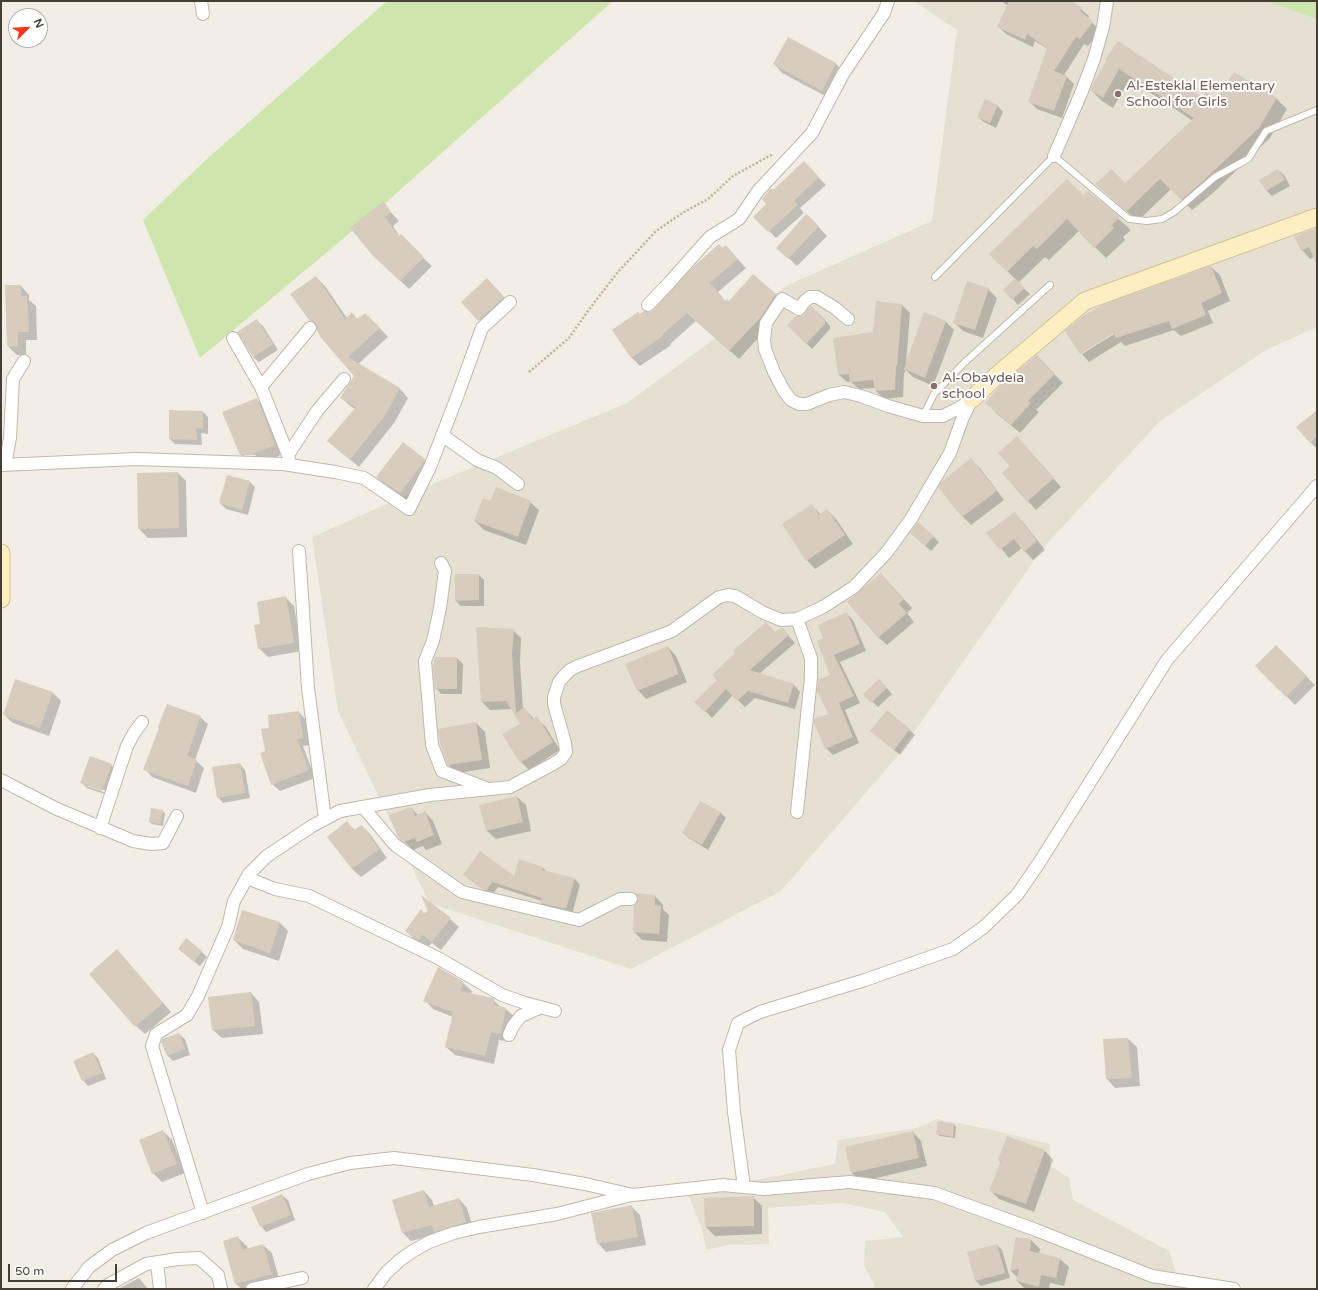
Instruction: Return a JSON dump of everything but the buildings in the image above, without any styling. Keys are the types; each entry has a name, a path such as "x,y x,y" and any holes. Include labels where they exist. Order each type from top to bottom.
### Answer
{"street":[{"path":"201,1 203,14"},
{"path":"648,305 710,236 739,219 758,191 812,133 843,74 884,13 888,1"},
{"path":"1054,156 1094,60 1103,27 1107,1"},
{"path":"848,319 835,308 817,297 810,297 804,301 799,309 782,299 766,323 764,339 765,349 774,372 784,391 792,400 799,404 807,404 829,395 844,392 862,396 888,406 923,416 943,416 972,400 995,377 1085,301 1317,217"},
{"path":"24,361 13,379 10,438 3,465 136,460 289,460 364,478 409,509 430,467 482,328 510,302"},
{"path":"261,387 310,328"},
{"path":"233,338 261,387 289,460"},
{"path":"289,460 317,411 344,379"},
{"path":"203,1212 152,1046 156,1034 186,1015 198,996 228,927 234,901 247,878 267,856 312,826 340,811 430,795 510,787 553,764 561,759 566,752 565,743 556,714 554,696 559,682 570,670 672,631 710,602 719,597 728,595 741,599 773,618 781,620 797,619 823,607 854,587 887,552 911,519 950,453 963,417 972,400"},
{"path":"442,435 477,460 497,468 518,484"},
{"path":"744,1187 734,1112 729,1050 738,1024 760,1012 865,980 953,949 984,927 1017,895 1039,863 1167,660 1317,486"},
{"path":"299,551 308,688 325,818"},
{"path":"1,553 1,599"},
{"path":"441,563 445,571 440,608 433,642 425,661 432,745 442,772 488,789"},
{"path":"797,619 811,658 811,678 797,812"},
{"path":"100,828 127,746 142,722"},
{"path":"1,780 57,809 133,841 151,844 163,843 177,816"},
{"path":"363,807 394,845 462,892 583,922 620,899 631,899"},
{"path":"247,878 275,889 309,896 438,958 502,995 555,1011"},
{"path":"509,1035 513,1026 521,1016 541,1007"},
{"path":"72,1289 88,1267 112,1250 146,1233 308,1174 350,1163 394,1158 533,1175 585,1184 632,1195"},
{"path":"374,1289 386,1273 400,1260 413,1251 429,1242 479,1227 557,1214 632,1195 723,1185 764,1189 850,1182 934,1193 1036,1230 1152,1276 1234,1289"},
{"path":"104,1289 108,1285 146,1264 178,1259 199,1258 218,1275 221,1289"},
{"path":"157,1263 160,1289"},
{"path":"252,1289 302,1278"}],"lane":[{"path":"935,277 1054,156 1129,219 1147,221 1162,218 1174,212 1215,177 1248,159 1266,131 1317,110"},
{"path":"923,416 934,394 965,362 1050,285"}],"path":[{"path":"529,372 569,338 617,273 656,231 684,212 708,199 733,176 779,151"}],"shaded area":[{"path":"914,1 1317,1 1317,327 1266,350 1160,421 1043,548 895,759 781,891 631,969 429,903 338,711 312,537 423,488 627,403 788,285 932,221 957,30"},
{"path":"937,1119 993,1130 1050,1144 1050,1166 1069,1178 1073,1200 1169,1251 1182,1289 874,1289 875,1286 864,1266 865,1241 903,1237 885,1212 843,1203 768,1208 769,1244 729,1245 706,1250 702,1229 688,1194 835,1164 838,1140 917,1128"}],"green space":[{"path":"387,1 613,1 374,213 200,358 143,220 208,158"},
{"path":"1266,1 1317,1 1317,19"}],"place":[{"name":"Al-Esteklal Elementary School for Girls","path":"1118,94"},
{"name":"Al-Obaydeia school","path":"934,386"}]}
